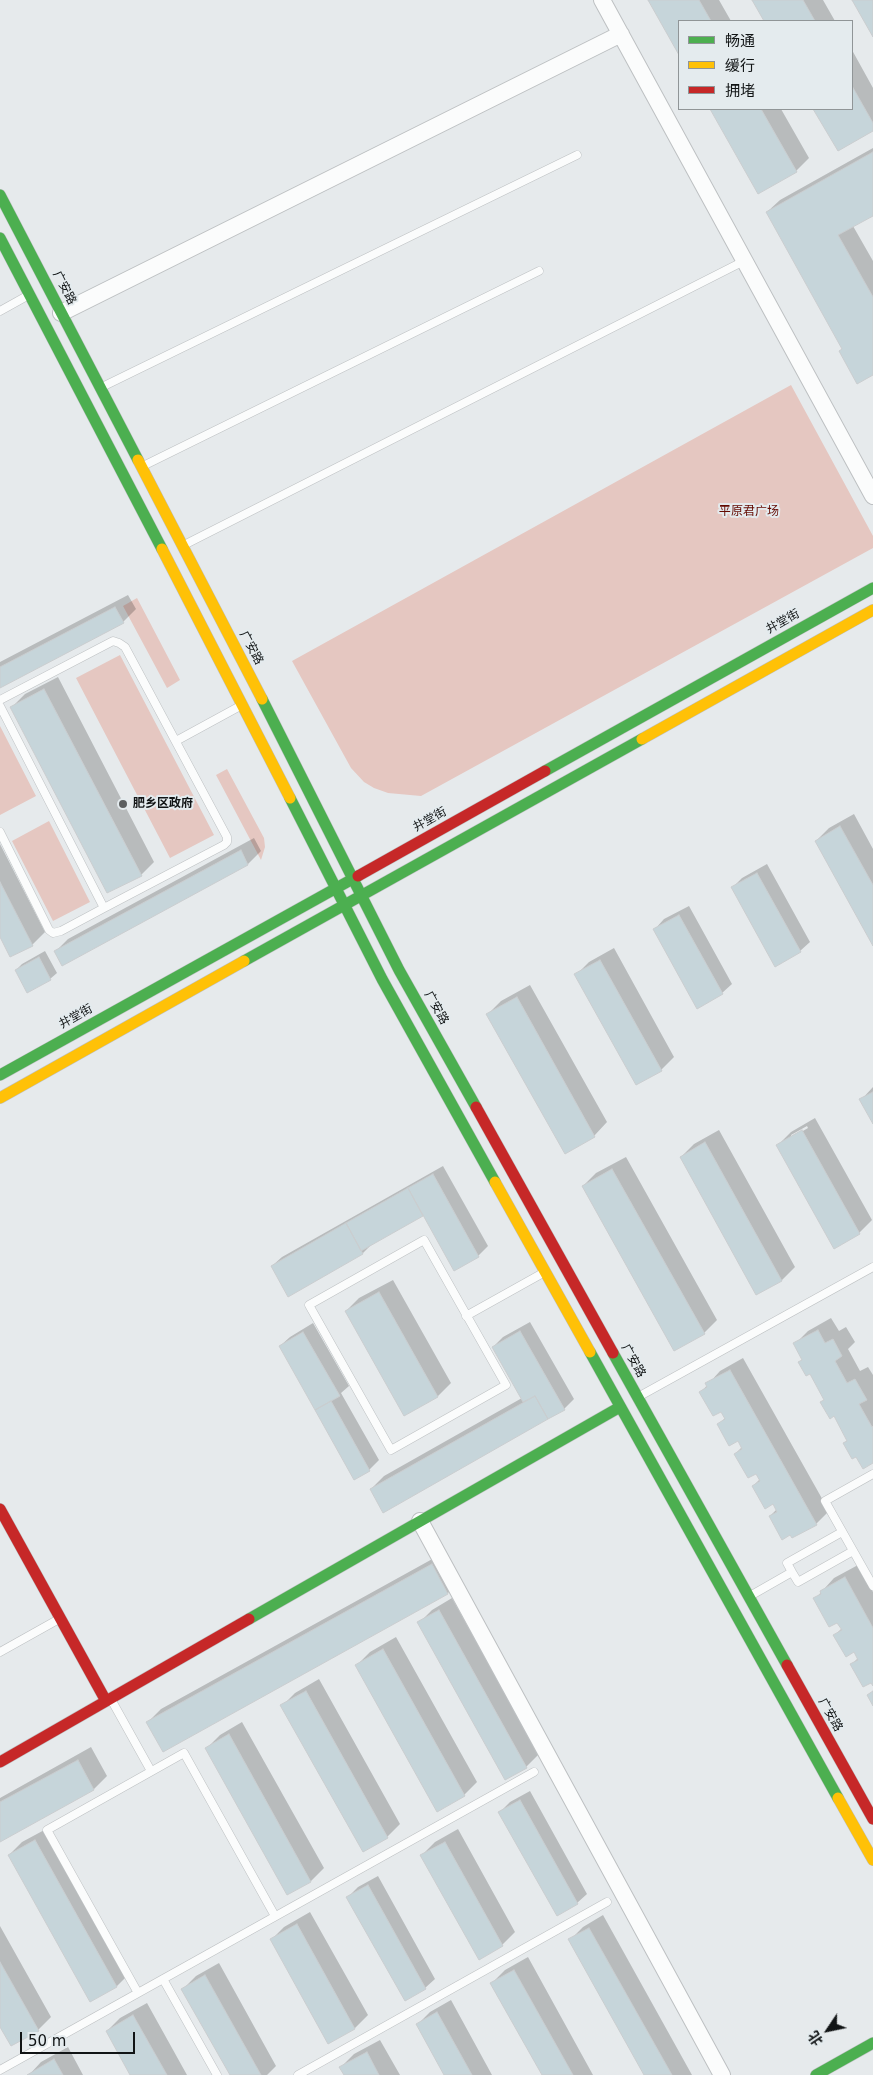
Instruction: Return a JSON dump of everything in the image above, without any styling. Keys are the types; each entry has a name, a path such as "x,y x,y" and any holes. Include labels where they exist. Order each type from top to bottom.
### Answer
{"main road":[{"name":"广安路","path":"0,195 399,970 873,1820"},
{"path":"0,238 243,705 382,979 873,1860"},
{"name":"井堂街","path":"0,1075 873,588"},
{"path":"0,1098 873,610"},
{"path":"0,1762 620,1407"},
{"path":"0,1509 108,1700"},
{"path":"816,2075 873,2043"}],"street":[{"path":"602,0 873,496"},
{"path":"61,313 621,34"},
{"path":"420,1521 722,2075"}],"lane":[{"path":"100,388 577,155"},
{"path":"182,546 744,260"},
{"path":"141,467 538,271"},
{"path":"0,311 30,295"},
{"path":"0,700 113,641 125,647 227,837 227,842 53,933 49,930 0,832"},
{"path":"176,741 243,705"},
{"path":"0,706 104,908"},
{"path":"424,1240 466,1316 506,1385 391,1450 309,1305 424,1240"},
{"path":"637,1398 873,1267"},
{"path":"466,1316 544,1272"},
{"path":"873,1474 824,1501 873,1586"},
{"path":"842,1532 787,1563 792,1572 798,1582 853,1551"},
{"path":"748,1596 792,1572"},
{"path":"0,1652 60,1618"},
{"path":"108,1700 151,1771"},
{"path":"138,1993 47,1830 151,1771 184,1753 275,1916"},
{"path":"0,2070 534,1772"},
{"path":"298,2075 608,1902"},
{"path":"163,1979 217,2075"}],"green space":[{"name":"平原君广场","path":"791,385 873,536 873,548 421,796 388,793 374,788 364,782 351,768 292,661"},
{"path":"137,598 180,680 167,688 123,606"},
{"path":"120,655 214,835 170,858 76,678"},
{"path":"0,726 36,796 0,815"},
{"path":"227,769 264,838 265,847 261,860 216,775"},
{"path":"49,821 90,902 53,921 12,841"}],"building":[{"path":"648,0 699,0 710,20 678,20 678,53"},
{"path":"752,0 803,0 814,20 763,20"},
{"path":"852,0 873,0 873,37"},
{"path":"853,88 873,123 873,131 838,151 814,110 853,110"},
{"path":"711,110 762,110 797,172 758,194"},
{"path":"873,152 873,216 838,235 873,297 873,375 857,384 839,351 842,349 766,212"},
{"path":"115,607 124,623 0,688 0,667"},
{"path":"44,689 142,876 107,893 10,707"},
{"path":"840,826 873,885 873,946 815,841"},
{"path":"241,850 248,865 62,966 54,951"},
{"path":"757,873 801,952 775,967 731,887"},
{"path":"0,882 33,946 10,957 0,937"},
{"path":"679,915 723,994 697,1009 653,929"},
{"path":"39,957 51,980 27,993 15,970"},
{"path":"600,960 662,1071 636,1085 574,974"},
{"path":"517,997 595,1137 565,1154 486,1014"},
{"path":"873,1092 873,1124 859,1099"},
{"path":"802,1130 860,1234 834,1249 776,1145"},
{"path":"705,1142 782,1281 756,1295 680,1157"},
{"path":"612,1169 705,1334 674,1351 582,1186"},
{"path":"433,1174 479,1257 454,1271 408,1188"},
{"path":"408,1188 423,1216 361,1251 346,1223"},
{"path":"346,1223 363,1254 288,1297 271,1266"},
{"path":"379,1292 438,1397 404,1416 345,1311"},
{"path":"818,1330 825,1343 833,1339 842,1356 835,1361 847,1383 855,1379 867,1400 859,1404 873,1426 873,1463 863,1469 856,1457 852,1459 843,1443 847,1441 834,1416 830,1419 820,1402 824,1400 810,1374 806,1376 798,1362 802,1360 793,1343"},
{"path":"520,1331 565,1410 548,1419 535,1396 523,1402 492,1347"},
{"path":"303,1332 340,1396 315,1410 279,1346"},
{"path":"730,1370 817,1525 792,1538 790,1535 782,1540 769,1516 777,1512 773,1504 765,1509 752,1486 760,1481 756,1474 748,1478 734,1454 742,1449 738,1441 729,1446 717,1424 725,1419 721,1412 713,1416 699,1392 707,1387 705,1383"},
{"path":"535,1396 548,1419 383,1513 370,1489"},
{"path":"331,1401 370,1471 354,1480 315,1410"},
{"path":"432,1564 448,1594 163,1752 146,1722"},
{"path":"845,1577 873,1628 873,1686 871,1683 863,1687 850,1664 858,1660 854,1652 846,1657 833,1635 842,1630 837,1623 829,1627 813,1598 821,1594 820,1591"},
{"path":"439,1610 527,1768 505,1780 417,1622"},
{"path":"383,1649 465,1796 437,1812 355,1665"},
{"path":"306,1691 388,1838 363,1852 280,1705"},
{"path":"873,1691 873,1706 867,1695"},
{"path":"229,1734 311,1882 287,1895 205,1748"},
{"path":"78,1760 94,1790 0,1842 0,1802"},
{"path":"520,1800 578,1904 557,1916 498,1812"},
{"path":"35,1840 117,1987 90,2002 8,1855"},
{"path":"445,1842 503,1946 479,1960 420,1855"},
{"path":"368,1885 426,1989 405,2001 346,1897"},
{"path":"297,1924 355,2029 328,2044 270,1939"},
{"path":"589,1928 672,2075 644,2075 568,1939"},
{"path":"0,1962 39,2031 11,2046 0,2027"},
{"path":"514,1970 573,2075 542,2075 490,1983"},
{"path":"205,1975 261,2075 230,2075 181,1989"},
{"path":"437,2012 472,2075 444,2075 416,2024"},
{"path":"133,2015 167,2075 130,2075 106,2031"},
{"path":"367,2052 379,2075 344,2075 339,2067"},
{"path":"54,2059 63,2075 27,2075"}],"traffic: fast":[{"path":"0,195 138,460"},
{"path":"0,238 162,549"},
{"path":"545,771 873,588"},
{"path":"262,699 399,970 476,1107"},
{"path":"244,961 642,739"},
{"path":"290,798 382,979 495,1182"},
{"path":"0,1075 358,876"},
{"path":"590,1352 838,1798"},
{"path":"613,1353 787,1665"},
{"path":"249,1619 620,1407"},
{"path":"816,2075 873,2043"}],"traffic: slow":[{"path":"138,460 262,699"},
{"path":"162,549 290,798"},
{"path":"642,739 873,610"},
{"path":"0,1098 244,961"},
{"path":"495,1182 590,1352"},
{"path":"838,1798 873,1860"}],"traffic: jam":[{"path":"358,876 545,771"},
{"path":"476,1107 613,1353"},
{"path":"0,1509 106,1701"},
{"path":"0,1762 249,1619"},
{"path":"787,1665 873,1819"}],"place":[{"name":"肥乡区政府","path":"123,804"}]}
